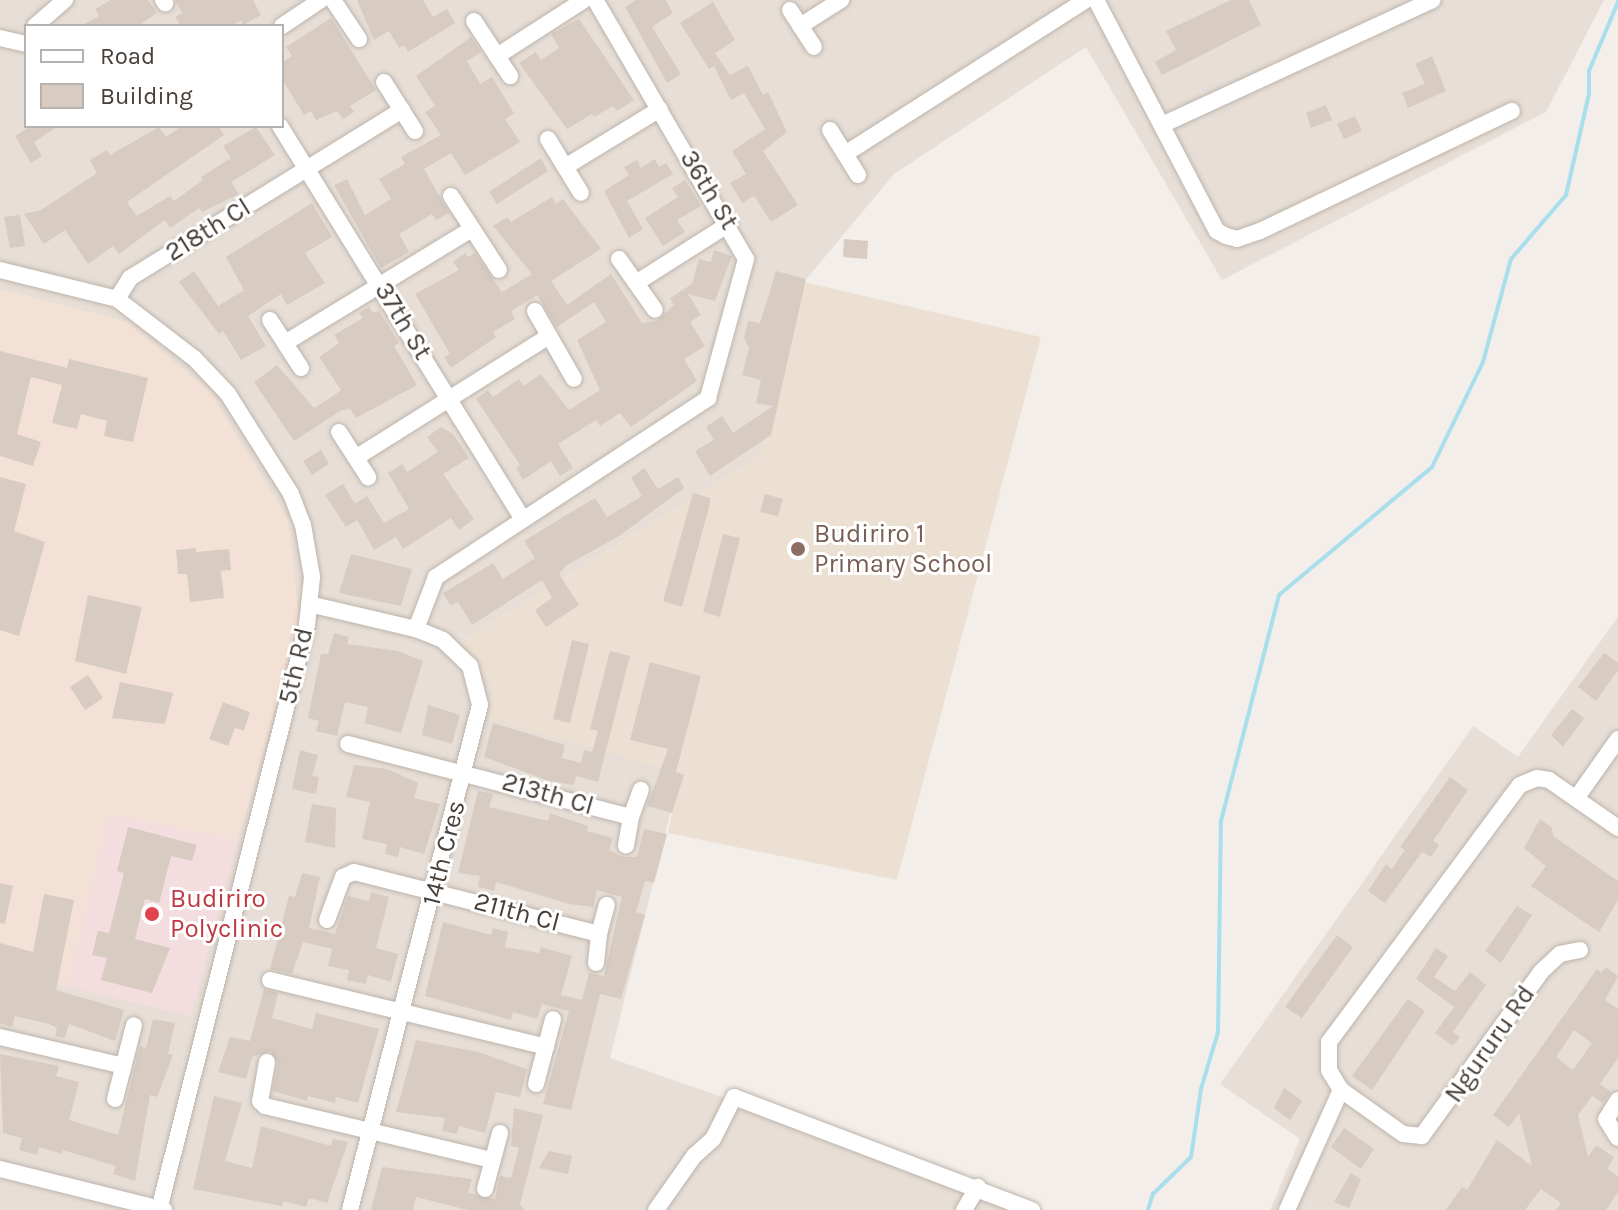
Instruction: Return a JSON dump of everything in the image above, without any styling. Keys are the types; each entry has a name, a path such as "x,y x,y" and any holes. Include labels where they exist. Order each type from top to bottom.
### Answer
{"street":[{"path":"37,24 65,0"},
{"path":"284,25 321,0"},
{"path":"333,0 359,39"},
{"path":"497,56 584,0"},
{"name":"36th St","path":"523,519 708,398 746,259 729,224 595,0"},
{"path":"800,26 841,0"},
{"path":"1096,0 1217,231 1237,239 1512,111"},
{"path":"1162,125 1432,0"},
{"path":"845,154 1077,2"},
{"path":"790,10 814,47"},
{"path":"474,21 510,76"},
{"path":"0,38 24,42"},
{"path":"384,82 415,131"},
{"path":"565,167 660,109"},
{"name":"218th Cl","path":"117,299 130,278 402,110"},
{"name":"37th St","path":"281,128 382,284 523,519"},
{"path":"830,130 858,175"},
{"path":"548,139 581,193"},
{"path":"451,196 499,270"},
{"path":"636,283 729,224"},
{"path":"285,343 472,229"},
{"path":"619,259 655,310"},
{"name":"5th Rd","path":"0,270 117,299 194,358 236,406 291,494 303,525 312,577 309,604 161,1210"},
{"path":"535,311 574,379"},
{"path":"270,320 301,368"},
{"path":"357,457 549,336"},
{"path":"339,432 368,477"},
{"path":"416,629 436,577 523,519"},
{"name":"14th Cres","path":"309,604 416,629 443,640 470,666 477,681 480,705 435,891 350,1210"},
{"path":"1577,797 1618,739"},
{"name":"213th Cl","path":"348,744 465,770 631,817"},
{"path":"1287,1210 1341,1090 1329,1070 1329,1042 1510,794 1524,782 1542,778 1577,797 1618,828"},
{"path":"626,846 631,817 641,790"},
{"name":"211th Cl","path":"327,920 343,877 354,872 599,934"},
{"path":"596,963 599,934 607,905"},
{"name":"Ngururu Rd","path":"1341,1090 1403,1134 1425,1133 1541,972 1560,954 1580,950"},
{"path":"270,980 546,1047"},
{"path":"536,1084 553,1019"},
{"path":"115,1099 134,1025"},
{"path":"0,1037 124,1066"},
{"path":"267,1062 260,1101 265,1106 492,1160"},
{"path":"656,1210 694,1156 713,1139 734,1097 1032,1210"},
{"path":"1618,1100 1606,1119 1618,1138"},
{"path":"485,1189 500,1133"},
{"path":"0,1169 161,1210"},
{"path":"964,1210 978,1187"}],"shaded area":[{"path":"0,0 1604,0 1546,112 1222,280 1086,47 894,174 804,282 760,456 462,641 680,773 610,1058 1036,1206 1033,1210 0,1210 0,969 129,323 0,289"},
{"name":"Budiriro 1 Primary School","path":"804,282 1041,337 897,880 668,833 680,773 489,718 493,692 462,641 760,456"},
{"path":"0,289 129,323 210,392 289,521 299,622 238,841 109,814 67,987 0,969"},
{"path":"1618,617 1618,1210 1270,1210 1300,1139 1220,1084 1473,726 1518,757"},
{"name":"Budiriro Polyclinic","path":"109,813 238,841 191,1016 67,987"}],"building":[{"path":"111,0 148,0 157,13 141,24 84,24 99,16 95,9"},
{"path":"175,0 253,0 261,15 245,24 241,20 234,24 180,24 175,17 182,13"},
{"path":"357,0 423,0 433,17 447,9 455,23 408,52 404,45 399,48 389,31 374,40"},
{"path":"636,0 666,0 673,13 652,27 681,74 667,83 625,7"},
{"path":"1231,0 1249,0 1261,25 1162,75 1155,62 1176,50 1166,31"},
{"path":"713,2 735,40 715,53 730,75 748,66 763,95 768,92 787,132 763,151 798,205 771,222 754,196 742,203 730,183 746,174 732,151 765,129 744,93 731,100 714,66 709,69 680,23"},
{"path":"331,18 376,90 350,106 354,112 343,119 337,111 316,120 311,111 304,115 284,82 284,62 292,56 286,47"},
{"path":"579,19 634,100 617,111 613,106 594,117 592,114 567,129 519,63 536,52 541,60 559,48 551,34"},
{"path":"471,37 481,52 467,61 480,84 492,77 514,113 505,119 520,142 465,175 451,153 424,169 449,213 436,220 432,214 399,234 409,252 381,268 334,185 347,179 365,215 391,199 379,179 405,164 401,157 441,135 425,112 435,106 416,76"},
{"path":"1432,56 1446,91 1408,108 1402,93 1425,84 1415,64"},
{"path":"1326,105 1332,120 1311,128 1306,113"},
{"path":"1355,116 1362,131 1344,139 1337,124"},
{"path":"28,128 55,128 34,142 42,156 31,163 15,136"},
{"path":"157,128 166,137 179,128 219,128 224,135 127,202 137,216 170,196 174,201 203,180 201,177 231,158 223,146 254,128 275,155 231,182 239,194 202,212 199,208 170,228 165,220 119,254 113,246 88,264 65,230 44,244 24,214 41,210 97,173 90,160 107,150 110,155"},
{"path":"541,158 548,171 497,204 489,192"},
{"path":"655,159 659,167 666,163 673,174 627,201 643,229 629,238 604,191 629,175 624,167 637,160 641,168"},
{"path":"685,180 701,206 677,220 685,232 663,246 645,218 678,197 672,188"},
{"path":"552,197 556,204 563,199 601,249 551,281 567,305 611,274 642,323 657,321 674,305 670,298 692,284 699,259 711,262 714,250 732,256 715,301 688,294 701,315 690,322 705,346 684,359 697,381 631,427 620,413 600,426 596,420 558,444 573,468 560,476 551,461 523,480 516,468 520,465 476,399 488,390 493,397 519,379 524,386 541,374 569,410 600,390 577,340 606,322 594,302 557,327 537,295 511,311 515,319 493,332 496,337 451,368 444,357 450,354 415,294 459,270 453,262 465,253 468,257 475,253 502,292 532,274 493,226 507,217 511,222"},
{"path":"312,203 332,237 305,253 325,283 287,305 281,294 248,316 266,346 241,360 223,331 219,334 179,282 194,271 218,306 244,290 226,257"},
{"path":"20,215 25,246 10,248 4,217"},
{"path":"844,239 868,241 867,259 843,257"},
{"path":"776,271 806,279 771,435 710,476 695,451 714,440 706,427 722,416 733,433 773,406 756,403 761,380 742,375 749,348 744,338 748,321 760,323"},
{"path":"369,307 373,313 379,311 399,343 394,346 417,385 356,418 350,409 342,410 294,441 254,382 277,365 314,408 333,396 341,390 319,357 339,343 334,335 363,318 359,313"},
{"path":"0,351 67,368 69,359 148,378 133,442 104,436 107,421 81,414 77,429 52,423 62,385 31,377 17,434 41,442 33,466 0,456"},
{"path":"441,427 453,434 469,458 443,474 474,519 459,530 451,518 403,549 396,537 374,550 357,520 346,527 325,495 343,484 355,504 367,496 384,523 409,509 388,473 402,464 407,472 438,452 427,437"},
{"path":"321,450 329,464 312,475 303,461"},
{"path":"644,468 658,489 678,477 684,488 619,536 567,565 559,574 579,605 546,627 535,610 552,598 542,580 472,625 458,602 451,606 443,593 493,563 503,579 535,558 524,541 595,498 607,517 642,496 631,478"},
{"path":"0,477 26,484 14,531 45,542 19,636 0,630"},
{"path":"693,493 710,498 710,503 682,607 663,601"},
{"path":"765,494 783,499 778,516 760,512"},
{"path":"723,534 740,538 720,617 703,612"},
{"path":"196,548 196,552 229,549 231,570 221,571 224,598 190,602 187,574 178,574 176,550"},
{"path":"351,554 412,569 401,606 339,593"},
{"path":"88,595 142,607 126,674 75,661"},
{"path":"334,633 349,637 347,644 398,651 423,661 401,733 365,723 368,707 345,702 337,736 316,731 319,721 308,718 321,654 328,654"},
{"path":"572,640 589,644 570,723 553,719"},
{"path":"610,651 630,656 598,782 576,776 574,785 549,781 484,757 493,723 565,745 562,758 581,763 584,750 592,752 598,731 590,729"},
{"path":"1604,653 1618,663 1618,670 1596,701 1578,687"},
{"path":"650,662 701,676 676,772 684,775 672,813 647,806 668,749 630,740"},
{"path":"88,675 103,698 85,710 70,687"},
{"path":"120,682 173,693 165,724 112,718"},
{"path":"223,702 250,712 244,731 235,728 228,746 209,739"},
{"path":"428,705 460,715 452,744 422,735"},
{"path":"1572,709 1584,718 1563,747 1551,735"},
{"path":"300,750 318,755 312,776 319,777 316,794 292,789"},
{"path":"354,765 387,769 418,783 414,798 440,804 424,854 400,847 398,857 385,854 387,844 362,839 370,802 346,797"},
{"path":"1450,777 1468,790 1433,841 1439,845 1431,857 1422,852 1385,903 1368,891 1386,864 1392,869 1405,850 1400,847"},
{"path":"478,791 493,794 489,807 548,821 550,813 588,826 587,831 613,838 609,850 623,857 637,857 644,829 667,834 654,883 645,881 636,912 645,915 621,999 600,994 571,1110 543,1104 569,1011 542,1004 537,1019 513,1012 511,1020 425,996 443,922 491,935 493,928 508,932 505,947 539,953 541,947 572,956 561,995 582,1000 589,973 604,976 622,897 597,890 593,907 569,904 496,882 494,891 478,887 480,876 458,873"},
{"path":"312,804 336,808 335,848 305,842"},
{"path":"1540,819 1552,828 1553,836 1618,881 1618,900 1599,932 1531,886 1546,866 1524,848"},
{"path":"128,827 197,845 192,861 171,856 159,903 145,899 135,939 170,948 152,993 101,980 107,958 92,955 98,931 109,933 124,873 117,871"},
{"path":"302,873 320,877 309,928 335,934 348,896 369,901 371,892 389,897 376,948 398,954 391,982 368,975 366,984 347,980 349,970 328,966 332,949 303,942 292,974 270,969 289,896 295,897"},
{"path":"0,883 13,886 5,924 0,923"},
{"path":"44,894 74,900 56,990 124,1010 115,1041 69,1024 65,1038 55,1036 57,1028 49,1024 15,1016 12,1027 0,1023 0,943 33,952"},
{"path":"1517,906 1532,915 1501,963 1485,951"},
{"path":"1337,935 1353,947 1302,1018 1285,1007"},
{"path":"1436,948 1448,956 1434,977 1455,991 1470,972 1486,985 1453,1032 1460,1037 1453,1046 1435,1033 1454,1007 1416,979"},
{"path":"1606,967 1618,976 1605,1000 1618,1009 1618,1058 1600,1084 1611,1092 1603,1103 1592,1096 1578,1115 1588,1157 1596,1145 1614,1157 1607,1169 1618,1176 1618,1192 1606,1210 1556,1210 1561,1203 1541,1189 1525,1210 1446,1210 1462,1187 1467,1190 1497,1140 1532,1166 1519,1113 1509,1127 1493,1115 1597,969 1601,973","holes":["1574,1030 1592,1043 1573,1070 1556,1057"]},
{"path":"264,989 278,993 272,1018 312,1029 316,1013 379,1029 358,1103 336,1097 335,1103 308,1096 307,1101 273,1091 278,1063 270,1051 252,1057 246,1079 218,1072 230,1037 250,1041"},
{"path":"1408,999 1425,1011 1372,1090 1352,1076"},
{"path":"153,1019 175,1023 168,1054 173,1055 157,1097 150,1095 135,1181 113,1174 116,1166 63,1150 62,1154 39,1147 37,1155 19,1150 22,1138 3,1133 0,1054 59,1066 56,1076 79,1082 69,1120 118,1135 140,1046 146,1048"},
{"path":"416,1040 478,1052 527,1069 520,1097 496,1092 485,1133 459,1126 457,1134 442,1131 445,1118 396,1112"},
{"path":"1284,1088 1302,1101 1290,1120 1274,1108"},
{"path":"214,1096 242,1103 225,1161 252,1168 261,1126 331,1146 333,1139 348,1142 327,1203 309,1198 306,1207 284,1201 282,1206 193,1189"},
{"path":"514,1108 543,1115 520,1204 524,1210 468,1210 416,1197 413,1210 371,1210 382,1167 472,1179 468,1193 495,1199 500,1176 511,1178 519,1148 511,1146"},
{"path":"1344,1128 1374,1149 1361,1169 1331,1147"},
{"path":"549,1151 572,1156 568,1174 539,1168"},
{"path":"1351,1173 1361,1179 1349,1208 1334,1202"}],"waterway":[{"path":"1148,1210 1153,1194 1191,1157 1201,1089 1218,1032 1221,821 1279,595 1432,467 1483,362 1511,259 1566,195 1589,94 1589,71 1618,2"}],"place":[{"name":"Budiriro 1 Primary School","path":"798,549"},
{"name":"Budiriro Polyclinic","path":"152,914"}]}
